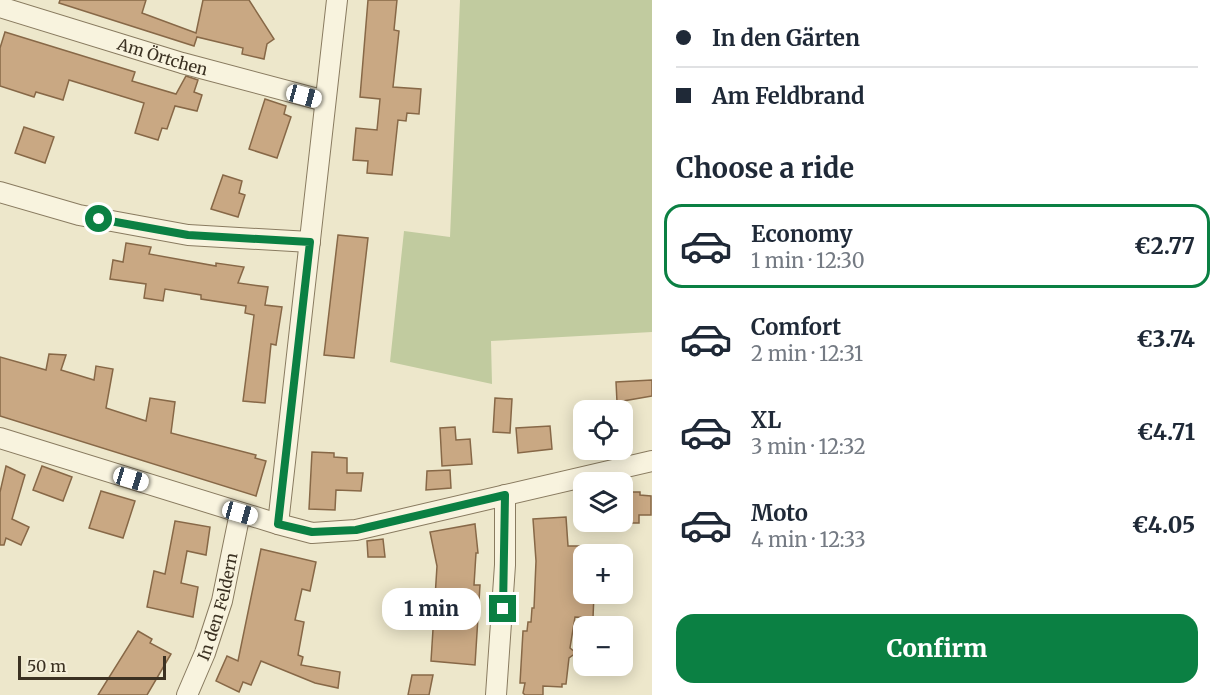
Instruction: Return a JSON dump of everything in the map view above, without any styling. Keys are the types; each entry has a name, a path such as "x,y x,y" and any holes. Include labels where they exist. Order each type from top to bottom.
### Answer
{"street":[{"path":"278,524 337,0"},
{"name":"Am Örtchen","path":"0,8 182,63 325,101"},
{"path":"0,192 80,215 188,235 310,242"},
{"path":"0,438 240,513 312,532 356,530 652,461"},
{"path":"496,695 506,565 505,495"},
{"name":"In den Feldern","path":"187,695 205,653 222,601 240,513"}],"green space":[{"path":"460,0 652,0 652,332 491,341 492,384 390,362 404,231 450,237"}],"building":[{"path":"60,0 146,0 142,13 196,33 203,0 249,0 274,39 267,44 264,59 242,54 243,48 197,37 194,46 59,3"},
{"path":"368,0 397,0 394,30 399,31 393,87 421,89 419,114 407,113 406,121 398,120 392,175 367,173 368,161 353,160 356,128 377,130 380,99 360,97"},
{"path":"5,32 135,72 132,81 176,94 186,76 198,80 194,92 202,95 197,111 175,106 167,129 162,128 158,140 135,133 144,103 69,80 63,100 36,92 34,97 0,86 0,48"},
{"path":"265,99 286,106 284,114 291,117 277,158 249,149"},
{"path":"24,127 54,137 45,163 15,153"},
{"path":"223,175 242,181 239,193 245,195 238,217 211,209"},
{"path":"338,235 368,238 354,358 324,355"},
{"path":"126,243 151,247 149,254 216,266 216,263 244,267 238,283 268,287 265,305 282,307 276,345 271,344 265,403 243,401 254,315 245,313 246,306 201,299 201,295 165,289 163,301 144,298 146,284 110,279 113,260 123,262"},
{"path":"49,354 66,355 61,370 94,380 96,366 113,369 106,408 146,421 150,398 175,402 171,433 256,455 255,458 266,461 256,496 0,416 0,357 46,370"},
{"path":"652,380 652,396 617,400 616,382"},
{"path":"495,398 512,399 510,433 493,432"},
{"path":"550,426 552,449 518,453 516,428"},
{"path":"455,427 456,440 470,439 472,464 442,466 440,428"},
{"path":"312,452 334,453 334,457 347,458 347,473 363,473 361,491 336,490 335,510 309,509"},
{"path":"6,466 25,475 12,519 29,527 21,545 6,538 4,545 0,545 0,492"},
{"path":"42,466 72,477 63,501 33,490"},
{"path":"450,470 451,488 426,490 427,471"},
{"path":"101,491 135,501 123,538 89,528"},
{"path":"633,492 651,496 651,515 639,515 639,523 633,523"},
{"path":"566,517 568,546 573,546 573,604 594,604 593,616 573,616 570,648 573,655 569,658 566,684 562,684 562,687 543,686 543,695 525,695 523,693 525,683 520,683 523,631 527,631 528,622 531,622 532,608 534,608 536,561 533,519"},
{"path":"175,521 210,527 206,555 187,551 181,583 198,587 193,617 147,607 154,571 165,574"},
{"path":"475,524 478,553 476,553 474,585 480,585 475,665 431,661 437,566 430,532"},
{"path":"383,539 385,557 368,557 367,541"},
{"path":"261,549 316,562 310,591 302,589 295,620 304,622 298,655 303,657 301,665 340,672 338,688 315,683 261,661 251,685 243,682 239,692 216,681 227,656 238,661"},
{"path":"138,631 152,639 150,643 171,654 147,695 98,695"},
{"path":"412,675 433,675 429,695 408,695"}],"route":[{"path":"99,219 188,235 310,242 278,524 312,532 356,530 505,495 506,565 503,609"}]}
